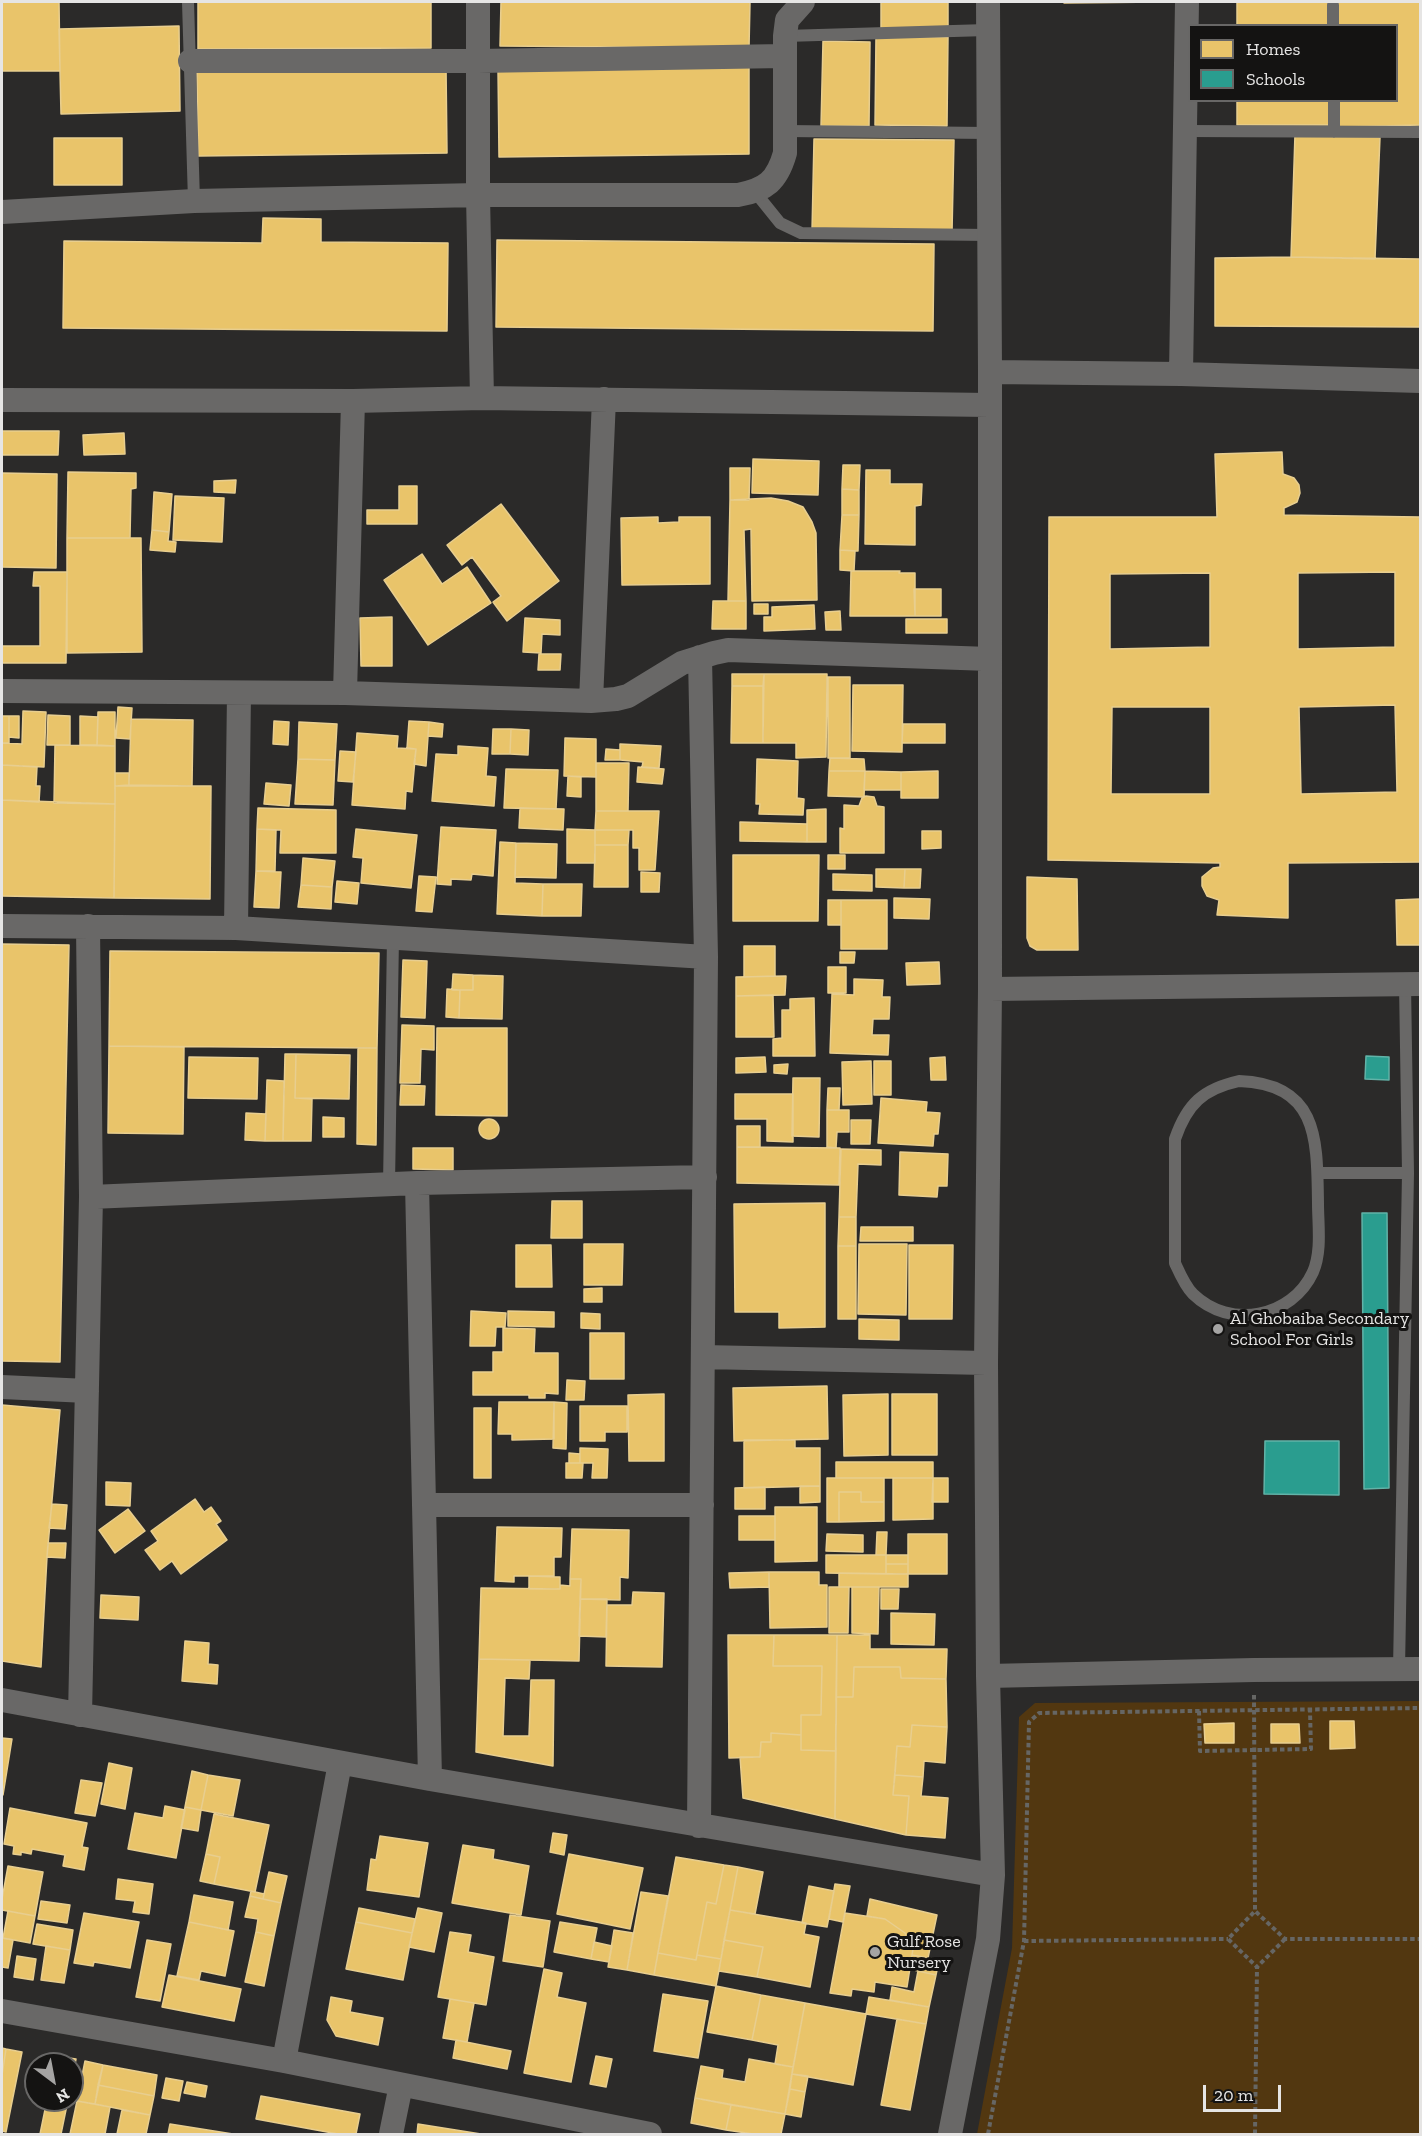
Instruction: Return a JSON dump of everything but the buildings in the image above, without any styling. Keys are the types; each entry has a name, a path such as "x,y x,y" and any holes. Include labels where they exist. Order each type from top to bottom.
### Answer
{"street":[{"path":"478,2 478,195 482,398"},
{"path":"2,212 194,201 478,195 738,195 755,192 769,183 780,170 785,153 787,20 803,2"},
{"path":"950,2134 988,1939 993,1875 988,1676 986,1363 990,989 988,2"},
{"path":"1181,374 1187,2"},
{"path":"190,61 478,61 785,46"},
{"path":"990,372 1181,374 1420,381"},
{"path":"2,400 353,401 482,398 989,405"},
{"path":"591,701 604,399"},
{"path":"345,693 353,401"},
{"path":"2,691 345,693 591,701 628,696 646,687 666,672 700,657 728,650 990,659"},
{"path":"699,1826 706,957 700,657"},
{"path":"236,928 238,693"},
{"path":"2,926 236,928 706,957"},
{"path":"80,1715 91,1197 88,926"},
{"path":"990,989 1413,984"},
{"path":"91,1197 417,1183 705,1177"},
{"path":"417,1183 430,1779"},
{"path":"703,1358 986,1363"},
{"path":"2,1387 87,1391"},
{"path":"424,1505 702,1505"},
{"path":"988,1676 1410,1669"},
{"path":"2,1700 430,1779 993,1875"},
{"path":"284,2061 340,1763"},
{"path":"2,2011 284,2061 650,2134"},
{"path":"391,2134 401,2085"}],"lane":[{"path":"188,2 194,201"},
{"path":"1333,5 1333,24"},
{"path":"785,46 987,30"},
{"path":"1334,102 1334,132"},
{"path":"785,131 989,133"},
{"path":"1185,131 1420,132"},
{"path":"755,192 780,223 801,233 990,235"},
{"path":"389,1184 393,938"},
{"path":"1410,1669 1408,1173 1413,984"},
{"path":"1239,1081 1257,1082 1275,1087 1290,1096 1303,1109 1312,1126 1317,1144 1318,1173 1318,1255 1313,1272 1304,1287 1291,1300 1276,1310 1258,1315 1241,1316 1215,1309 1193,1294 1182,1280 1175,1263 1175,1139 1181,1121 1204,1093 1221,1085 1239,1081"},
{"path":"1318,1173 1408,1173"}],"path":[{"path":"1228,1939 1255,1911 1254,1670"},
{"path":"988,2134 1024,1941 1029,1722 1039,1713 1420,1708"},
{"path":"1199,1711 1200,1751 1311,1749 1310,1710"},
{"path":"1255,1911 1285,1939 1420,1940"},
{"path":"1024,1941 1228,1939 1257,1967"},
{"path":"1255,2134 1257,1967 1285,1939"}],"shaded area":[{"path":"1420,1701 1420,2134 977,2134 1012,1948 1019,1717 1035,1703"}],"place":[{"name":"Al Ghobaiba Secondary School For Girls","path":"1218,1329"},
{"name":"Gulf Rose Nursery","path":"875,1952"}]}
